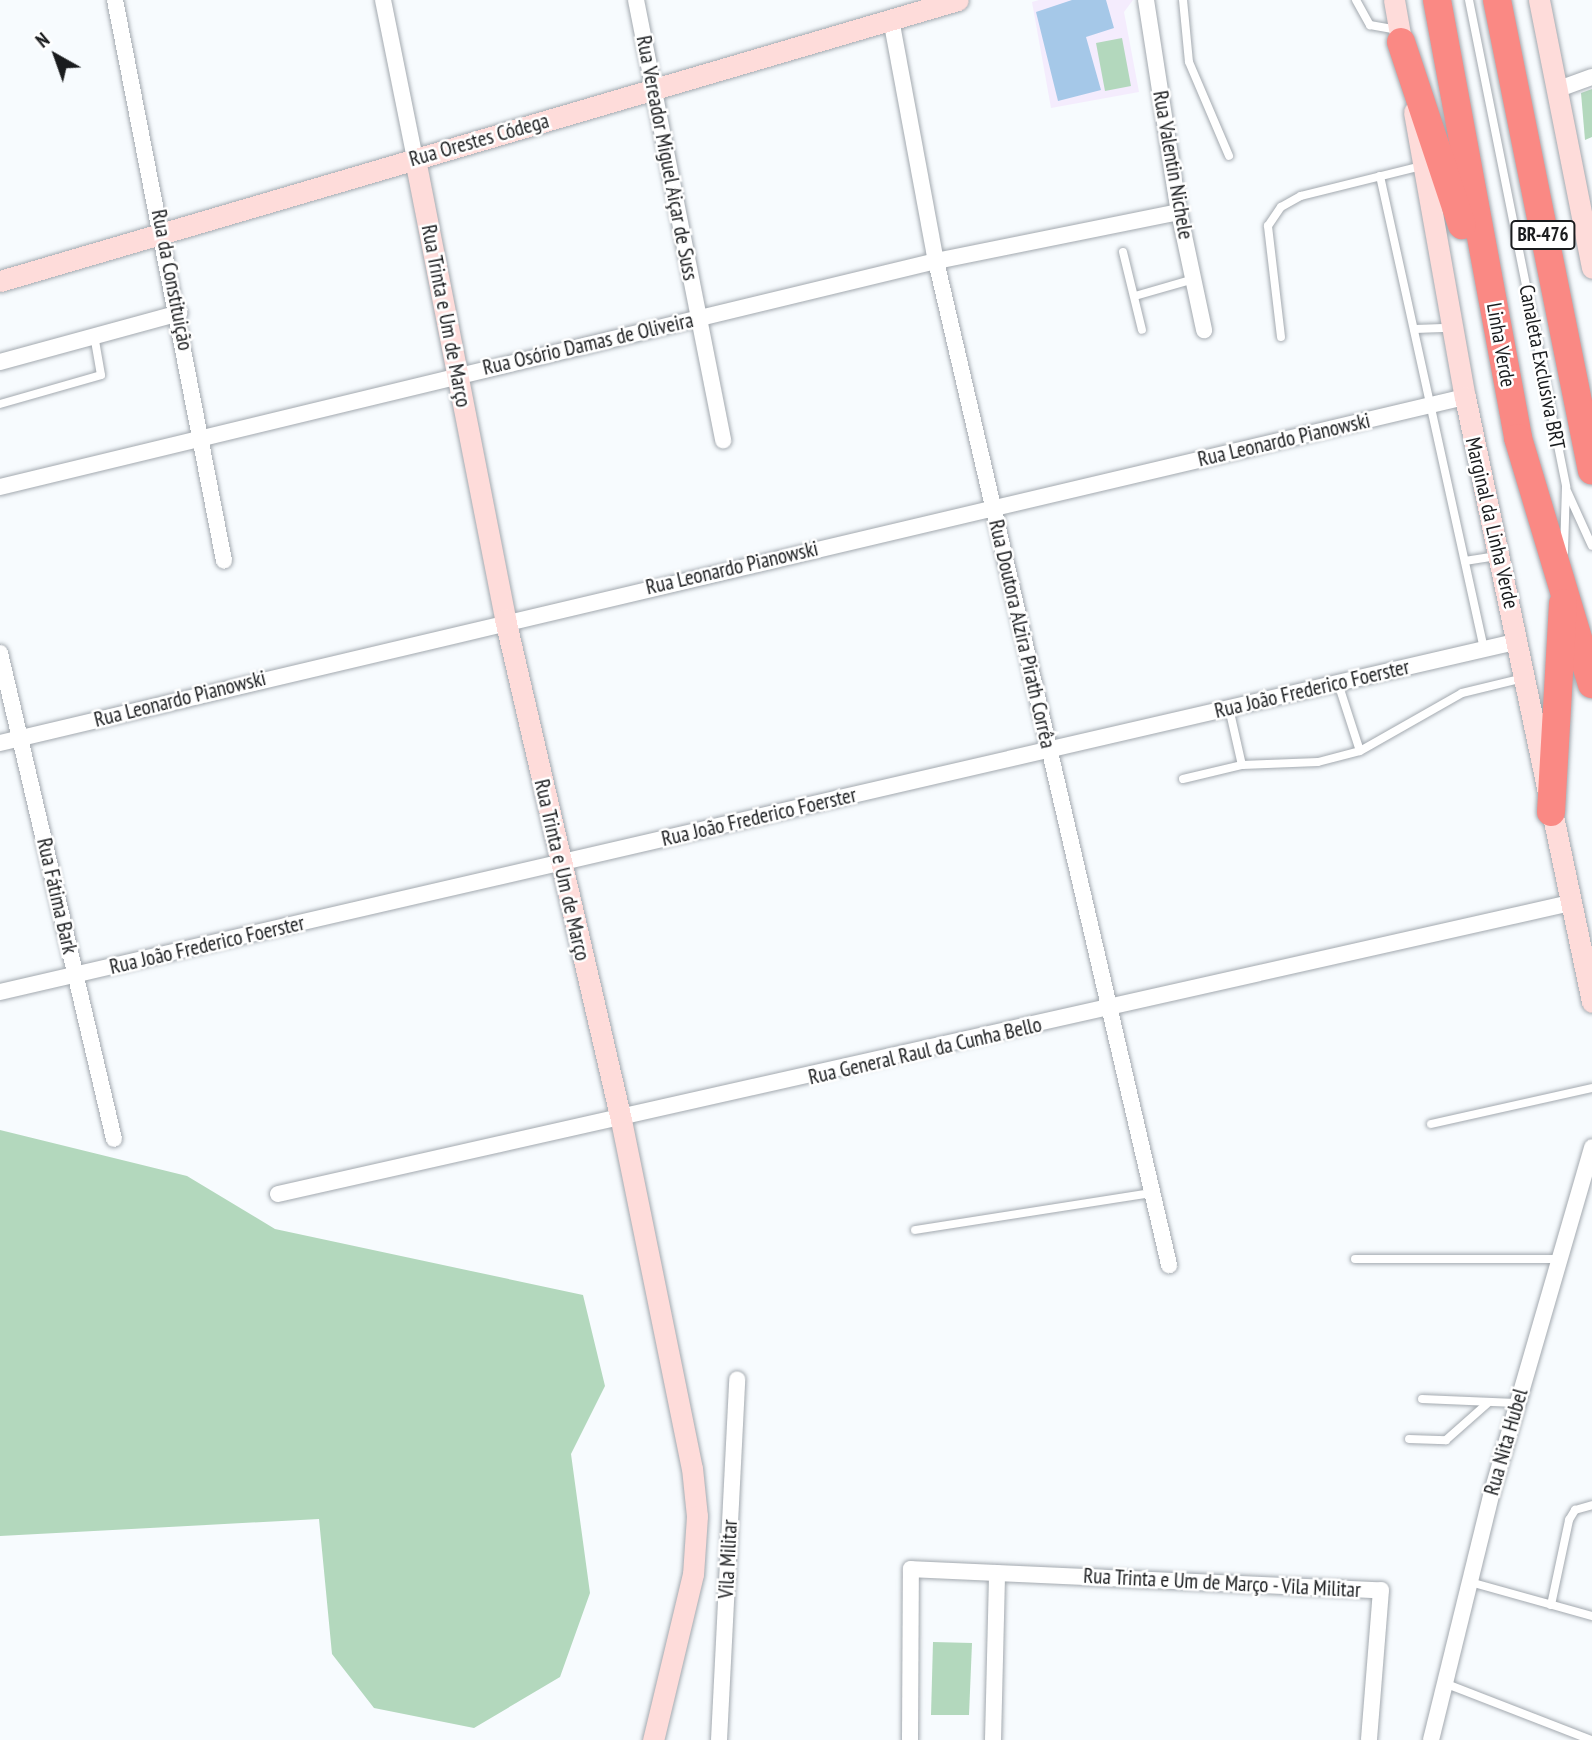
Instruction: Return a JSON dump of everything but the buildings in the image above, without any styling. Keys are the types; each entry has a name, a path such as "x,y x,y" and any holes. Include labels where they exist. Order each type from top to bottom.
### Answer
{"highway":[{"name":"Linha Verde","path":"1437,0 1503,356 1532,494 1564,583 1592,684"},
{"name":"BR-476","path":"1497,0 1526,158 1592,470"},
{"path":"1510,0 1526,158"},
{"path":"1400,36 1457,202 1479,301 1503,356"},
{"path":"1551,812 1564,583"}],"main road":[{"name":"Rua Orestes Códega","path":"0,281 653,89 889,10 958,0"},
{"name":"Marginal da Linha Verde","path":"1394,0 1465,397 1519,641 1551,812 1592,1002"},
{"path":"1539,0 1592,268"},
{"name":"Rua Trinta e Um de Março","path":"415,159 505,619 559,863 621,1120 692,1468 697,1516 693,1574 653,1740"}],"street":[{"name":"Rua da Constituição","path":"114,0 180,313 224,561"},
{"name":"Rua Trinta e Um de Março","path":"383,0 415,159"},
{"name":"Rua Vereador Miguel Aiçar de Suss","path":"636,0 723,440"},
{"name":"Rua Valentin Nichele","path":"1146,0 1179,212 1205,330"},
{"name":"Rua Doutora Alzira Pirath Corrêa","path":"889,10 936,261 1169,1265"},
{"path":"1556,90 1592,77"},
{"name":"Rua Osório Damas de Oliveira","path":"0,487 936,261 1179,212"},
{"path":"0,362 180,313"},
{"name":"Rua Leonardo Pianowski","path":"0,743 505,619 993,509 1465,397"},
{"name":"Rua João Frederico Foerster","path":"0,992 1519,641"},
{"name":"Rua Fátima Bark","path":"0,653 114,1139"},
{"name":"Rua General Raul da Cunha Bello","path":"278,1194 621,1120 1570,903"},
{"name":"Rua Nita Hubel","path":"1431,1740 1468,1581 1516,1403 1592,1147"},
{"name":"Vila Militar","path":"719,1740 737,1379"},
{"name":"Rua Trinta e Um de Março - Vila Militar","path":"910,1740 911,1569 1381,1590 1369,1740"},
{"path":"993,1740 997,1573"}],"lane":[{"path":"1183,0 1189,62 1229,156"},
{"path":"1356,0 1370,25 1400,36"},
{"name":"Canaleta Exclusiva BRT","path":"1469,0 1566,487 1564,583"},
{"path":"1281,337 1268,226 1281,207 1301,196 1423,165"},
{"path":"1380,176 1484,649"},
{"path":"1122,252 1142,330"},
{"path":"1135,296 1194,279"},
{"path":"1415,329 1452,328"},
{"path":"0,404 101,375 94,335"},
{"name":"Canaleta Exclusiva BRT","path":"1566,487 1592,546"},
{"path":"1465,561 1498,555"},
{"path":"1183,779 1242,765 1318,762 1360,751 1462,693 1526,678"},
{"path":"1338,683 1360,751"},
{"path":"1229,708 1242,765"},
{"path":"1431,1124 1592,1088"},
{"path":"915,1230 1152,1193"},
{"path":"1355,1259 1560,1259"},
{"path":"1422,1399 1516,1403"},
{"path":"1409,1439 1446,1440 1489,1402"},
{"path":"1551,1605 1569,1520 1575,1510 1592,1505"},
{"path":"1468,1581 1592,1616"},
{"path":"1443,1682 1591,1740"}],"shaded area":[{"path":"1133,0 1124,12 1139,92 1051,108 1032,2"}],"green space":[{"path":"1122,38 1131,86 1105,91 1096,43"},
{"path":"1592,89 1592,137 1585,140 1581,93"},
{"path":"0,1130 187,1176 275,1229 583,1295 605,1386 571,1454 590,1593 560,1677 474,1728 374,1708 332,1654 319,1519 0,1536"},
{"path":"933,1642 972,1643 969,1715 931,1715"}]}
